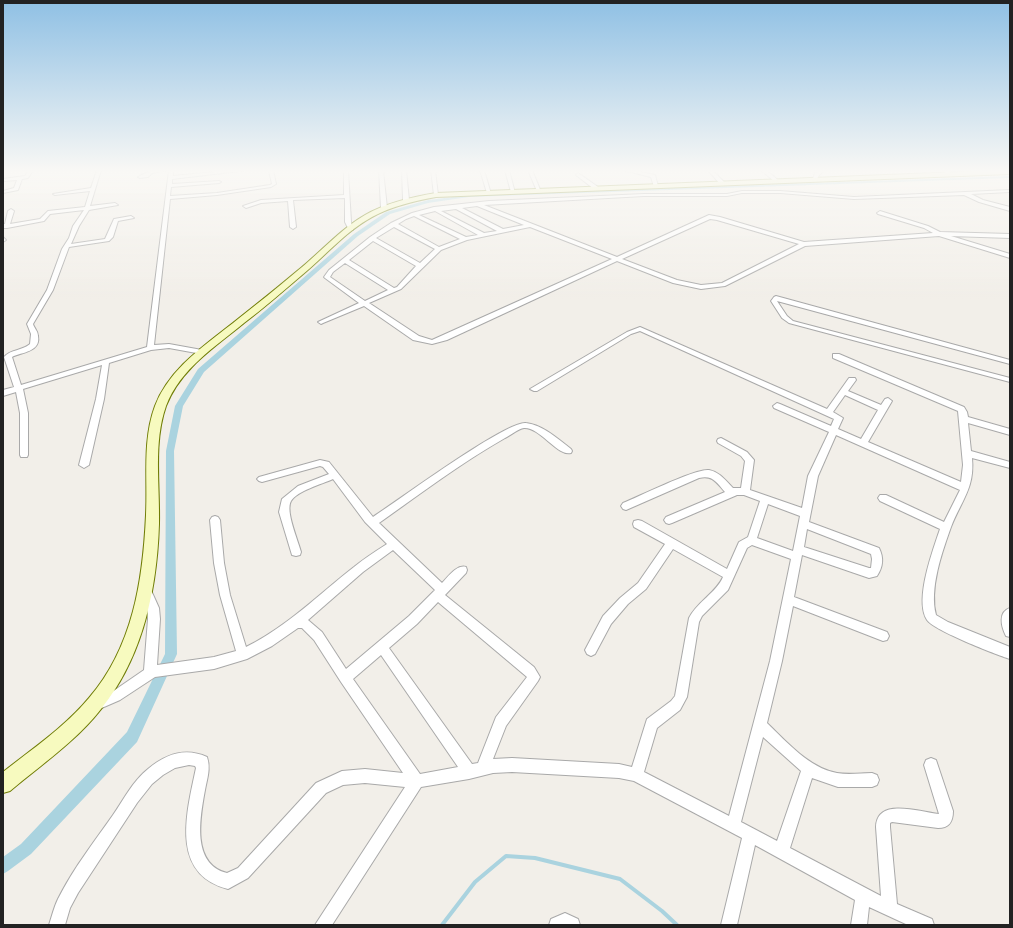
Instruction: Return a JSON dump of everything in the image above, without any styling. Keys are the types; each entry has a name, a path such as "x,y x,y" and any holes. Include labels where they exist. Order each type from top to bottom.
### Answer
{"street":[{"path":"5,226 10,213"},
{"path":"5,226 42,220 48,213"},
{"path":"24,455 24,413 19,388 8,357 27,350 33,346 36,335 30,327 30,324 50,290 67,246 76,226 84,213"},
{"path":"150,348 167,213"},
{"path":"292,213 293,227"},
{"path":"347,213 348,222 351,229"},
{"path":"3,784 77,722 95,704 116,676 126,657 135,634 146,589 152,520 156,422 166,395 175,381 202,352 272,296 362,219 373,213"},
{"path":"417,213 393,224 372,238 329,273 328,279 416,338 432,342 444,338 709,217 718,218 804,244 940,234 1010,236"},
{"path":"440,213 483,235"},
{"path":"467,213 502,231"},
{"path":"501,213 681,284 694,287 710,288 728,283 804,244"},
{"path":"881,213 1010,256"},
{"path":"414,214 465,239"},
{"path":"67,246 107,240 110,237 116,220 131,218"},
{"path":"393,224 439,249"},
{"path":"321,322 394,291 402,286 420,266 439,249 465,239 531,225"},
{"path":"372,238 420,266"},
{"path":"345,260 394,291"},
{"path":"1010,362 781,299 774,299 784,318 791,322 1010,380"},
{"path":"534,388 640,329 829,412 839,418 814,476 776,661 733,826"},
{"path":"3,393 150,348 169,346 202,352"},
{"path":"836,356 958,407 963,412 968,473 965,488 946,528 931,574 929,604 930,613 932,618 944,626 1010,653"},
{"path":"84,465 100,399 106,362"},
{"path":"829,412 852,380"},
{"path":"844,392 883,408"},
{"path":"862,444 888,401"},
{"path":"777,406 965,488"},
{"path":"964,419 1010,432"},
{"path":"372,523 482,447 520,426 527,425 535,428 568,451"},
{"path":"721,441 744,454 750,460 745,492"},
{"path":"966,453 1010,465"},
{"path":"262,479 320,463 328,466 372,523 440,593 530,671 534,677 501,722 476,770"},
{"path":"626,506 708,472 717,477 731,492"},
{"path":"296,552 284,512 287,499 301,488 334,475"},
{"path":"669,520 731,492 745,492 765,499 874,551 877,558 876,568 873,573 868,573 751,540"},
{"path":"883,498 946,528"},
{"path":"636,775 652,724 657,718 677,706 681,697 693,622 702,607 722,590 742,545 751,540 765,499"},
{"path":"215,520 219,563 225,595 243,655"},
{"path":"638,524 729,575"},
{"path":"591,650 607,620 624,601 642,586 671,543"},
{"path":"95,704 116,696 153,672 214,663 243,655 268,642 296,623 359,569 394,544"},
{"path":"345,678 413,620 462,570"},
{"path":"146,589 153,608 154,619 153,672"},
{"path":"789,600 883,636"},
{"path":"1010,612 1007,615 1007,620 1010,632"},
{"path":"296,623 307,625 318,636 345,678 417,781"},
{"path":"382,647 476,770"},
{"path":"760,725 809,767 823,776 838,780 872,780"},
{"path":"57,925 63,905 73,888 139,788 156,770 178,760 190,759 198,759 202,762 203,768 195,812 194,844 196,856 201,865 219,879 228,881 243,873 321,788 342,778 358,776 417,781 493,766 512,765 619,771 636,775 750,834 863,896 926,925"},
{"path":"890,908 883,821 886,817 892,815 938,821 943,821 946,818 946,811 931,765"},
{"path":"781,851 809,767"},
{"path":"323,925 417,781"},
{"path":"729,925 750,834"},
{"path":"859,925 863,896"},
{"path":"557,925 565,921 572,925"}],"waterway":[{"path":"3,866 26,849 132,737 171,654 170,451 179,406 201,371 356,235 388,213"},
{"path":"442,925 475,882 506,856 535,858 620,879 662,911 677,925"}]}
